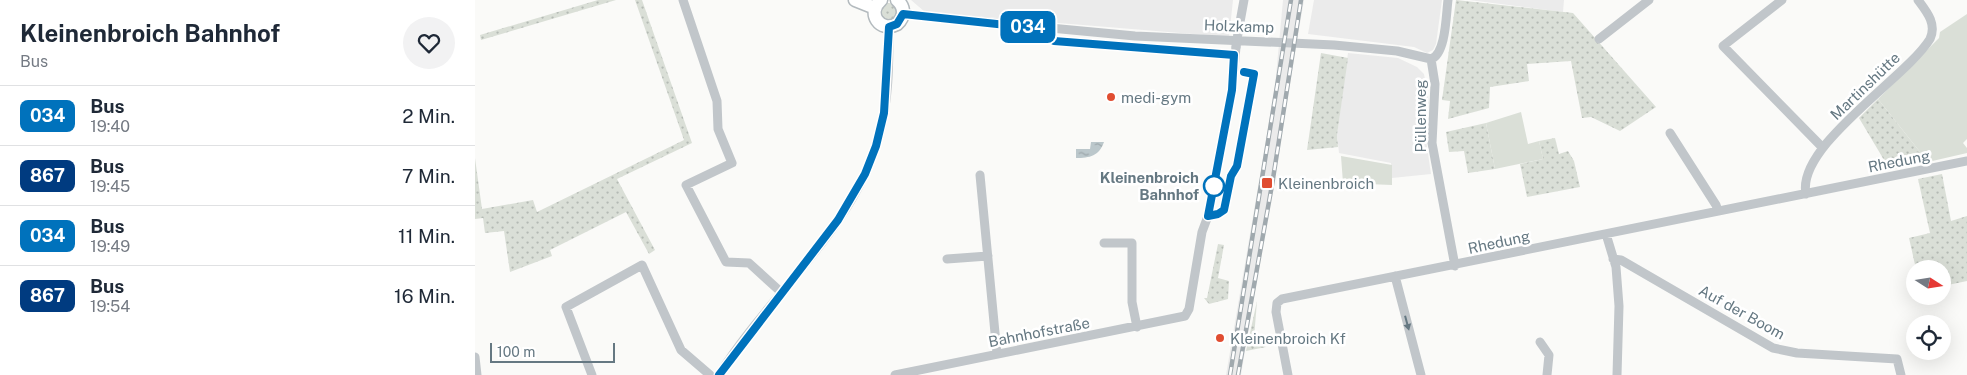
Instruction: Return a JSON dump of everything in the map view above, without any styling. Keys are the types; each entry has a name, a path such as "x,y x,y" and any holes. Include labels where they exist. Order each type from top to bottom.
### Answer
{"street":[{"path":"683,0 717,101 718,129 732,164 686,185 726,262 749,263 782,293"},
{"path":"855,0 877,4 877,21 889,27 897,24 903,14 902,6 897,0"},
{"path":"1235,51 1244,0"},
{"name":"Püllenweg","path":"1448,0 1441,51 1436,58 1431,59 1435,88 1432,143 1455,266"},
{"path":"1599,39 1649,0"},
{"path":"1782,0 1723,46 1822,147"},
{"name":"Martinshütte","path":"1806,194 1806,179 1822,147 1928,44 1932,35 1932,22 1918,0"},
{"name":"Holzkamp","path":"903,14 1044,29 1145,37 1334,45 1397,50 1431,59"},
{"path":"719,375 847,207 871,160 886,104 889,27"},
{"name":"Holzkamp","path":"1044,29 1047,37 1054,41 1235,51"},
{"name":"Bahnhofstraße","path":"895,375 1182,318 1187,314 1232,90 1235,51"},
{"path":"1670,133 1718,211"},
{"name":"Rhedung","path":"1287,375 1276,309 1279,301 1285,298 1455,266 1967,161"},
{"path":"981,175 997,354"},
{"path":"1606,234 1616,267 1620,312 1617,375"},
{"path":"1104,243 1132,243 1133,302 1137,327"},
{"path":"947,259 988,256"},
{"name":"Auf der Boom","path":"1613,259 1621,260 1773,348 1797,353 1897,359 1901,375"},
{"path":"592,375 566,307 642,265 681,350 710,375"},
{"path":"1395,276 1421,375"},
{"path":"1540,342 1549,355 1547,375"},
{"path":"475,357 477,375"}],"shaded area":[{"path":"598,0 616,0 481,40 480,35"},
{"path":"635,0 642,0 692,143 617,179 655,250 649,254 626,212 550,250 552,256 510,272 504,231 485,233 483,218 475,219 475,158 482,209 533,200 537,212 684,140"},
{"path":"911,0 1233,0 1229,37 925,12"},
{"path":"1283,0 1304,0 1241,375 1226,375 1275,87"},
{"path":"1314,0 1442,0 1436,44 1433,50 1427,53 1414,47 1308,34"},
{"path":"1456,0 1573,13 1656,107 1620,131 1591,117 1582,118 1571,61 1527,64 1529,81 1490,87 1489,108 1448,119 1450,101 1442,100"},
{"path":"1469,0 1564,0 1563,12"},
{"path":"889,3 895,6 898,12 895,18 889,21 883,18 880,12 883,6"},
{"path":"1967,14 1967,139 1963,143 1967,148 1967,153 1928,162 1878,99 1939,38 1940,32"},
{"path":"1321,53 1348,58 1337,135 1338,147 1307,150"},
{"path":"1348,53 1398,58 1417,67 1424,74 1429,101 1425,133 1431,174 1392,178 1391,163 1339,153 1337,135"},
{"path":"1878,99 1928,162 1890,170 1859,118"},
{"path":"1521,112 1528,144 1539,141 1543,159 1495,169 1486,123"},
{"path":"1486,123 1495,169 1468,173 1464,151 1449,152 1446,132"},
{"path":"1555,138 1559,154 1568,151 1574,161 1580,187 1527,197 1520,164 1543,159 1539,141"},
{"path":"1341,156 1392,165 1392,185 1343,183"},
{"path":"1942,174 1951,221 1967,216 1967,281 1951,284 1951,260 1914,260 1909,238 1930,233 1918,179"},
{"path":"1218,244 1224,245 1218,278 1229,281 1228,299 1209,304 1204,298 1207,298"},
{"path":"1257,301 1254,338 1266,347 1246,351"}],"water":[{"path":"1091,142 1104,142 1097,153 1076,158 1076,149 1090,149"}],"railway":[{"path":"1230,375 1291,0"},
{"path":"1238,375 1272,185 1301,0"}],"bus line":[{"name":"034","path":"719,375 736,350 838,220 862,181 876,146 887,96 889,27 900,22 903,14 1044,29 1047,37 1054,41 1234,55 1232,90 1208,216 1221,213 1226,207 1231,176 1237,166 1254,74 1244,72"}],"place":[{"name":"medi-gym","path":"1111,97"},
{"name":"Kleinenbroich","path":"1267,183"},
{"name":"Kleinenbroich Bahnhof","path":"1214,186"},
{"name":"Kleinenbroich Kf","path":"1220,338"}]}
